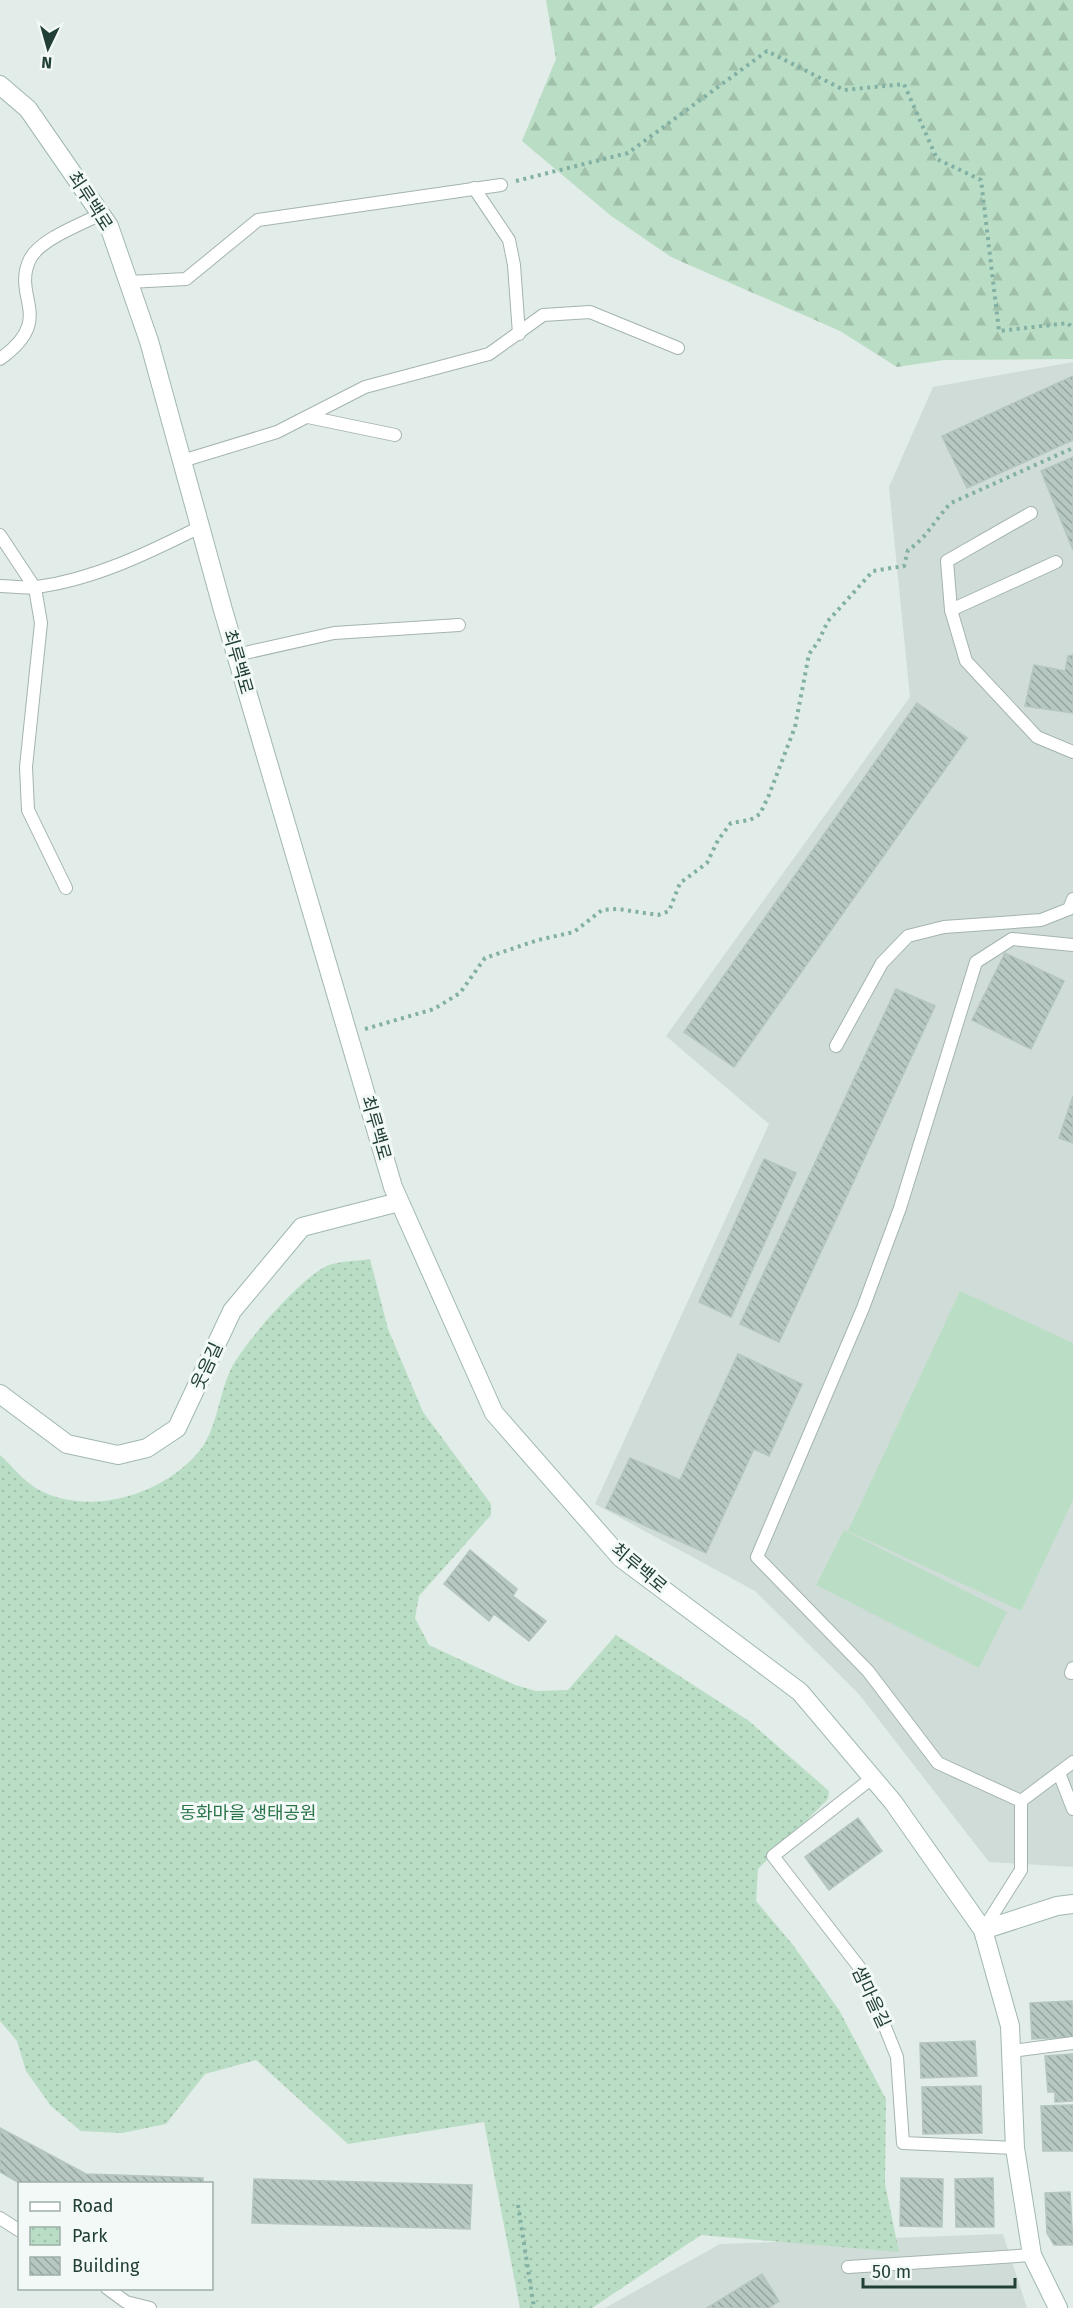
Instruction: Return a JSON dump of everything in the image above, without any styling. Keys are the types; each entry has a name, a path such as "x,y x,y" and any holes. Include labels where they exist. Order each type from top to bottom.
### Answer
{"street":[{"name":"최루백로","path":"0,85 28,109 109,226 149,341 236,654 399,1202 494,1413 621,1558 800,1692 893,1802 982,1930"},
{"name":"웃음길","path":"0,1394 67,1444 118,1455 147,1448 177,1428 232,1311 302,1227 399,1202"},
{"path":"1058,2308 1032,2255 1015,2148 1011,2026 982,1930 1057,1906 1073,1904"}],"lane":[{"path":"129,282 186,279 258,220 501,185"},
{"path":"474,188 508,240 514,265 519,334"},
{"path":"0,359 25,336 31,318 27,276 30,258 43,244 101,214"},
{"path":"182,461 258,439 308,417 365,387 489,354 543,315 590,312 678,348"},
{"path":"308,417 395,435"},
{"path":"1031,513 948,561 951,610 966,661 1037,738 1073,753"},
{"path":"0,586 35,588 92,575 140,557 200,527"},
{"path":"0,535 35,588 41,623 26,767 28,810 66,888"},
{"path":"951,610 1056,562"},
{"path":"236,654 334,633 459,625"},
{"path":"836,1046 882,963 908,936 944,927 1041,920 1069,909 1073,899"},
{"path":"1021,1801 938,1763 868,1671 757,1557 863,1308 900,1208 976,962 1012,939 1073,945"},
{"path":"1021,1801 1073,1762"},
{"path":"1059,1773 1073,1809"},
{"name":"샘마을길","path":"872,1778 773,1856 863,1972 897,2057 903,2143 1015,2148"},
{"path":"982,1930 1021,1870 1021,1801"},
{"path":"1012,2050 1073,2043"},
{"path":"0,2218 18,2230"},
{"path":"848,2267 1032,2255"},
{"path":"108,2290 126,2302 150,2308"}],"path":[{"path":"501,185 628,153 767,51 844,90 904,84 937,159 981,180 999,331 1068,323 1073,329"},
{"path":"348,1034 434,1009 460,993 484,958 538,940 574,932 602,910 618,909 658,915 669,911 680,883 707,862 718,840 731,823 750,820 760,814 781,770 795,727 809,654 818,642 828,621 840,607 873,571 904,567 908,550 923,541 940,513 951,503 1073,448"},
{"path":"518,2205 534,2308"}],"shaded area":[{"path":"1073,362 1073,1867 989,1862 858,1693 755,1591 595,1504 769,1124 666,1036 910,697 889,487 933,387"},
{"path":"1003,2234 1027,2308 605,2308 720,2244"}],"green space":[{"path":"546,0 1073,0 1073,359 944,360 897,367 840,331 671,257 610,215 522,141 556,59"},
{"name":"동화마을 생태공원","path":"370,1259 388,1329 423,1412 491,1504 491,1515 419,1596 415,1618 429,1645 515,1685 536,1691 568,1690 616,1635 749,1721 829,1791 828,1799 758,1869 756,1901 793,1945 839,2010 886,2099 885,2184 899,2252 701,2235 592,2308 520,2308 484,2122 348,2144 256,2060 205,2074 166,2124 122,2133 81,2131 51,2106 26,2071 17,2041 0,2021 0,1455 37,1489 57,1497 78,1501 122,1498 163,1482 181,1469 203,1446 213,1426 230,1371 247,1345 274,1312 318,1271 329,1265"},
{"path":"960,1291 1073,1343 1073,1500 1021,1611 848,1531"},
{"path":"844,1530 1007,1612 979,1668 816,1585"}],"building":[{"path":"1073,376 1073,440 967,488 942,436"},
{"path":"1073,457 1073,550 1041,471"},
{"path":"1073,655 1073,713 1025,706 1034,665 1065,671 1068,656"},
{"path":"917,703 967,738 734,1067 684,1032"},
{"path":"1005,953 1064,981 1031,1049 972,1020"},
{"path":"896,989 935,1006 779,1342 740,1324"},
{"path":"1073,1096 1073,1143 1059,1138"},
{"path":"764,1159 796,1173 731,1317 699,1302"},
{"path":"738,1354 802,1384 769,1456 754,1449 706,1553 606,1508 630,1458 680,1480"},
{"path":"470,1550 517,1589 513,1596 546,1621 529,1641 494,1614 489,1621 444,1584"},
{"path":"858,1818 882,1851 829,1890 805,1857"},
{"path":"1072,2001 1073,2037 1032,2039 1030,2003"},
{"path":"975,2041 977,2076 921,2078 920,2043"},
{"path":"1073,2054 1073,2101 1055,2102 1055,2092 1048,2092 1045,2056"},
{"path":"981,2086 982,2133 923,2134 922,2087"},
{"path":"1073,2105 1073,2151 1043,2151 1041,2106"},
{"path":"0,2128 86,2174 203,2178 203,2182 18,2182 0,2172"},
{"path":"901,2178 943,2179 942,2227 900,2226"},
{"path":"993,2178 994,2227 956,2227 955,2179"},
{"path":"254,2179 472,2185 470,2229 252,2223"},
{"path":"1070,2192 1073,2245 1054,2245 1047,2233 1045,2193"},
{"path":"762,2274 779,2301 769,2308 707,2308"}]}
